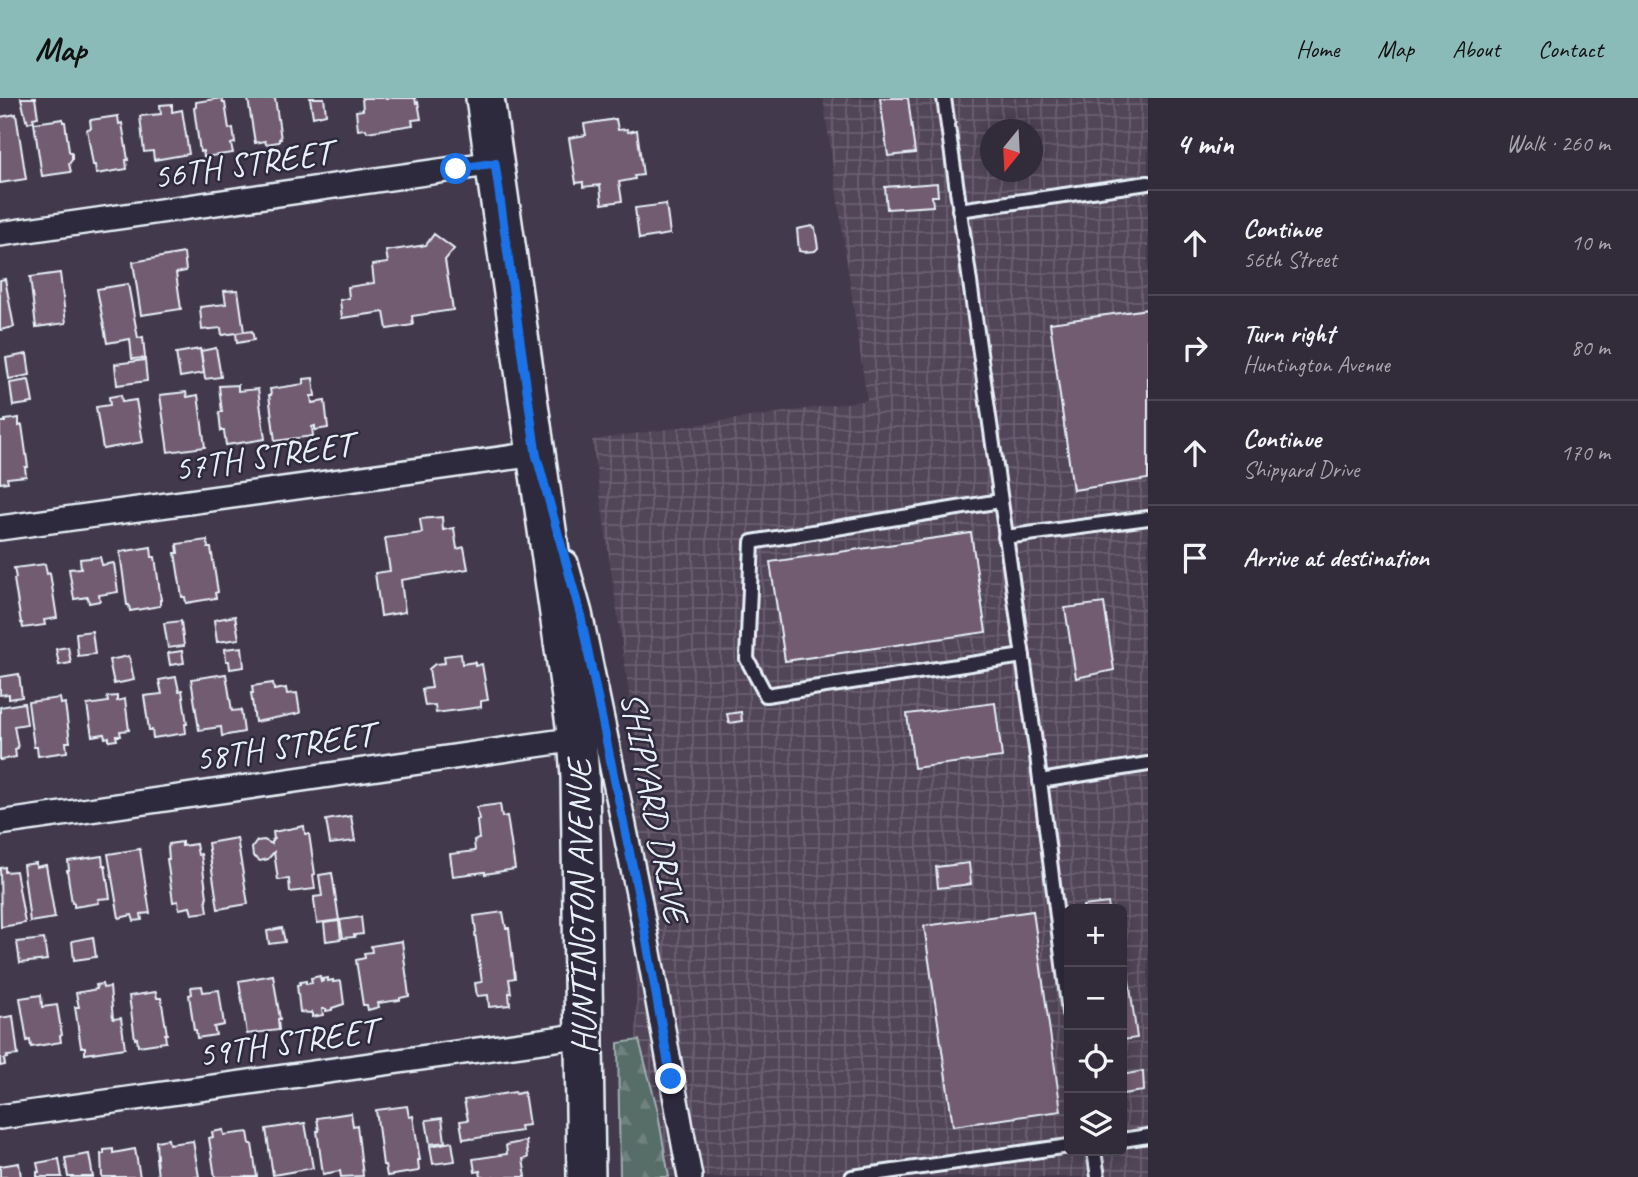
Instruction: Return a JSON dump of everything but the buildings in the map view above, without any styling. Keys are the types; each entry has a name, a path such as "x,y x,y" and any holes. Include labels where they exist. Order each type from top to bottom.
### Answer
{"main road":[{"name":"HUNTINGTON AVENUE","path":"485,98 577,739 580,776 586,1177"}],"street":[{"name":"56TH STREET","path":"0,234 495,163"},
{"name":"57TH STREET","path":"0,528 536,454"},
{"name":"SHIPYARD DRIVE","path":"536,454 580,613 639,898 690,1177"},
{"name":"58TH STREET","path":"0,823 577,739"},
{"name":"59TH STREET","path":"0,1117 584,1035"}],"lane":[{"path":"944,98 1023,656 1064,973"},
{"path":"959,210 1148,183"},
{"path":"1000,501 752,542 747,659 766,695 1023,656"},
{"path":"1005,537 1148,518"},
{"path":"1040,780 1148,764"},
{"path":"1127,1139 1148,1136"},
{"path":"852,1177 1064,1147"},
{"path":"1095,1156 1098,1177"}],"shaded area":[{"path":"823,98 1148,98 1148,1177 636,1177 637,748 592,440 867,400"}],"green space":[{"path":"639,1040 657,1108 669,1177 620,1177 618,1043"}],"route":[{"path":"456,169 495,163 536,454 580,613 639,898 671,1079"}]}
